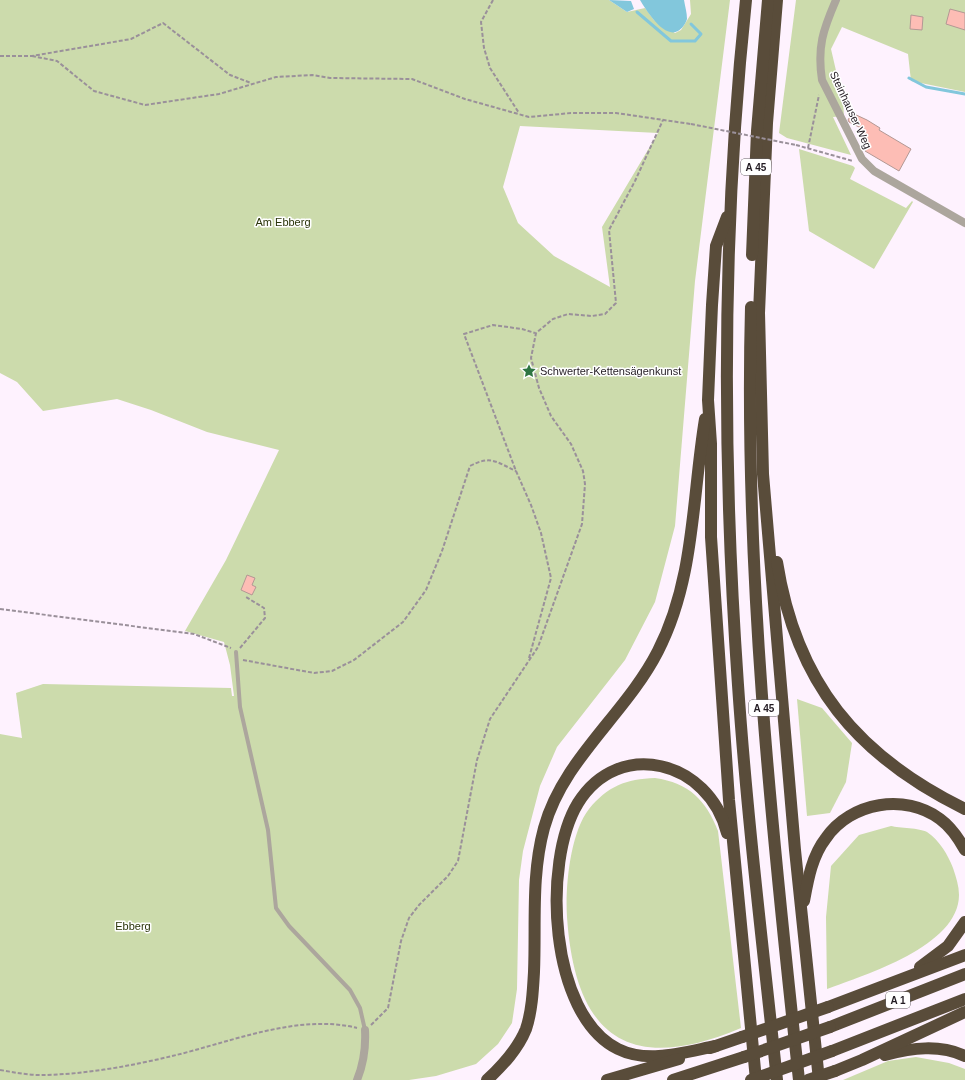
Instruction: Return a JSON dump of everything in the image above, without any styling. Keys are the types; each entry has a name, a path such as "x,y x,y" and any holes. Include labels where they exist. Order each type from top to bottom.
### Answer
{"highway":[{"name":"A 45","path":"746,0 741,53 727,278 730,535 742,733 777,1080"},
{"name":"A 45","path":"768,0 757,131 753,226 749,473 772,805 799,1080"},
{"path":"777,0 767,123 759,289 763,474 802,916 819,1080"},
{"path":"731,205 716,246 712,305 708,400 711,444 711,537 717,642 738,897 756,1080"},
{"path":"487,1080 511,1056 526,1028 533,989 534,899 538,855 544,827 553,803 575,765 643,676 658,651 678,600 690,548 701,444 708,400"},
{"path":"763,474 779,578 797,642 821,688 848,725 888,762 925,788 965,809"},
{"path":"716,1046 666,1055 632,1054 618,1049 605,1041 594,1030 579,1008 571,989 564,965 556,892 559,862 566,832 578,803 600,779 634,765 654,765 674,769 683,773 698,784 710,797 724,822 729,841 738,897"},
{"path":"802,916 809,874 818,850 834,828 863,809 886,804 908,806 930,813 950,828 965,850"},
{"path":"895,982 942,952 953,940 965,922"},
{"path":"607,1080 652,1068 742,1037 965,955"},
{"name":"A 1","path":"674,1080 830,1027 965,974"},
{"name":"A 1","path":"751,1080 832,1051 965,999"},
{"path":"808,1080 862,1060 965,1012"},
{"path":"862,1060 916,1048 947,1050 965,1056"}],"street":[{"name":"Steinhauser Weg","path":"836,0 820,43 822,80 866,164 965,224"},
{"path":"357,1080 363,1065 366,1048 366,1030"}],"lane":[{"path":"236,652 240,707 268,830 276,908 289,926 350,990 360,1008 366,1030"}],"path":[{"path":"493,0 481,22 484,48 490,68 519,114"},
{"path":"0,56 32,56 131,39 162,23 230,76 252,84"},
{"path":"32,56 57,61 94,91 145,105 219,94 276,77 312,75 330,78 412,80 464,99 529,117 571,113 616,113 691,124 796,145 866,164"},
{"path":"808,148 822,80"},
{"path":"0,1070 38,1075 70,1074 172,1056 249,1034 293,1026 348,1025 366,1030 388,1008 401,941 409,918 419,905 448,876 458,861 477,760 490,719 538,647 582,524 584,484 578,458 571,444 551,416 539,388 531,358 536,333 553,319 568,314 592,316 604,314 616,304 609,230 635,181 663,120"},
{"path":"529,662 550,578 541,533 464,334 493,325 522,329 536,333"},
{"path":"236,658 314,673 332,672 354,660 403,622 426,590 442,551 470,466 481,460 492,460 516,471"},
{"path":"0,609 194,634 233,649 236,652 265,618 264,608 246,596"}],"green space":[{"name":"Am Ebberg","path":"0,0 609,0 627,12 645,8 654,20 675,33 681,30 691,14 690,0 730,0 695,281 675,526 655,602 625,660 557,747 540,786 523,851 519,880 517,989 512,1023 498,1044 476,1064 436,1076 409,1080 0,1080 0,734 22,738 16,693 43,684 231,688 232,696 234,696 230,665 224,642 185,631 226,560 279,450 207,432 151,410 117,399 43,411 17,382 0,373","holes":["520,126 658,133 602,227 610,287 554,256 518,223 503,187"]},
{"path":"796,0 965,0 965,92 911,81 908,54 842,27 831,49 843,101 844,116 833,117 851,155 787,138 779,133"},
{"path":"799,149 853,166 855,168 850,179 906,208 912,201 913,202 874,269 809,231"},
{"path":"797,699 822,708 852,743 846,782 830,813 807,816"},
{"path":"655,778 678,784 695,795 708,810 718,831 741,1028 701,1042 667,1048 638,1045 615,1035 596,1017 582,991 572,958 567,917 568,876 573,846 577,832 589,809 603,795 618,785 635,780"},
{"path":"891,826 927,832 943,848 949,858 958,885 959,895 955,913 944,929 927,943 907,956 864,976 827,989 826,917 831,866 859,835"},
{"path":"916,1057 949,1063 965,1069 965,1080 843,1080 888,1061"}],"water":[{"path":"609,0 631,1 634,9 627,12"},
{"path":"640,0 684,0 687,17 686,22 678,31 667,31 656,22"}],"building":[{"path":"950,9 965,13 965,30 946,24"},
{"path":"911,15 923,17 922,30 910,29"},
{"path":"852,113 867,120 880,128 879,130 911,149 899,171 865,151 869,143 860,134 863,129 849,122 848,120"},
{"path":"247,575 255,578 252,585 256,587 252,595 241,590"}],"waterway":[{"path":"637,12 671,41 695,41 701,34 691,24"},
{"path":"909,78 926,87 965,94"}],"place":[{"name":"Schwerter-Kettensägenkunst","path":"529,371"}],"park label":[{"name":"Ebberg","path":"133,926"}]}
